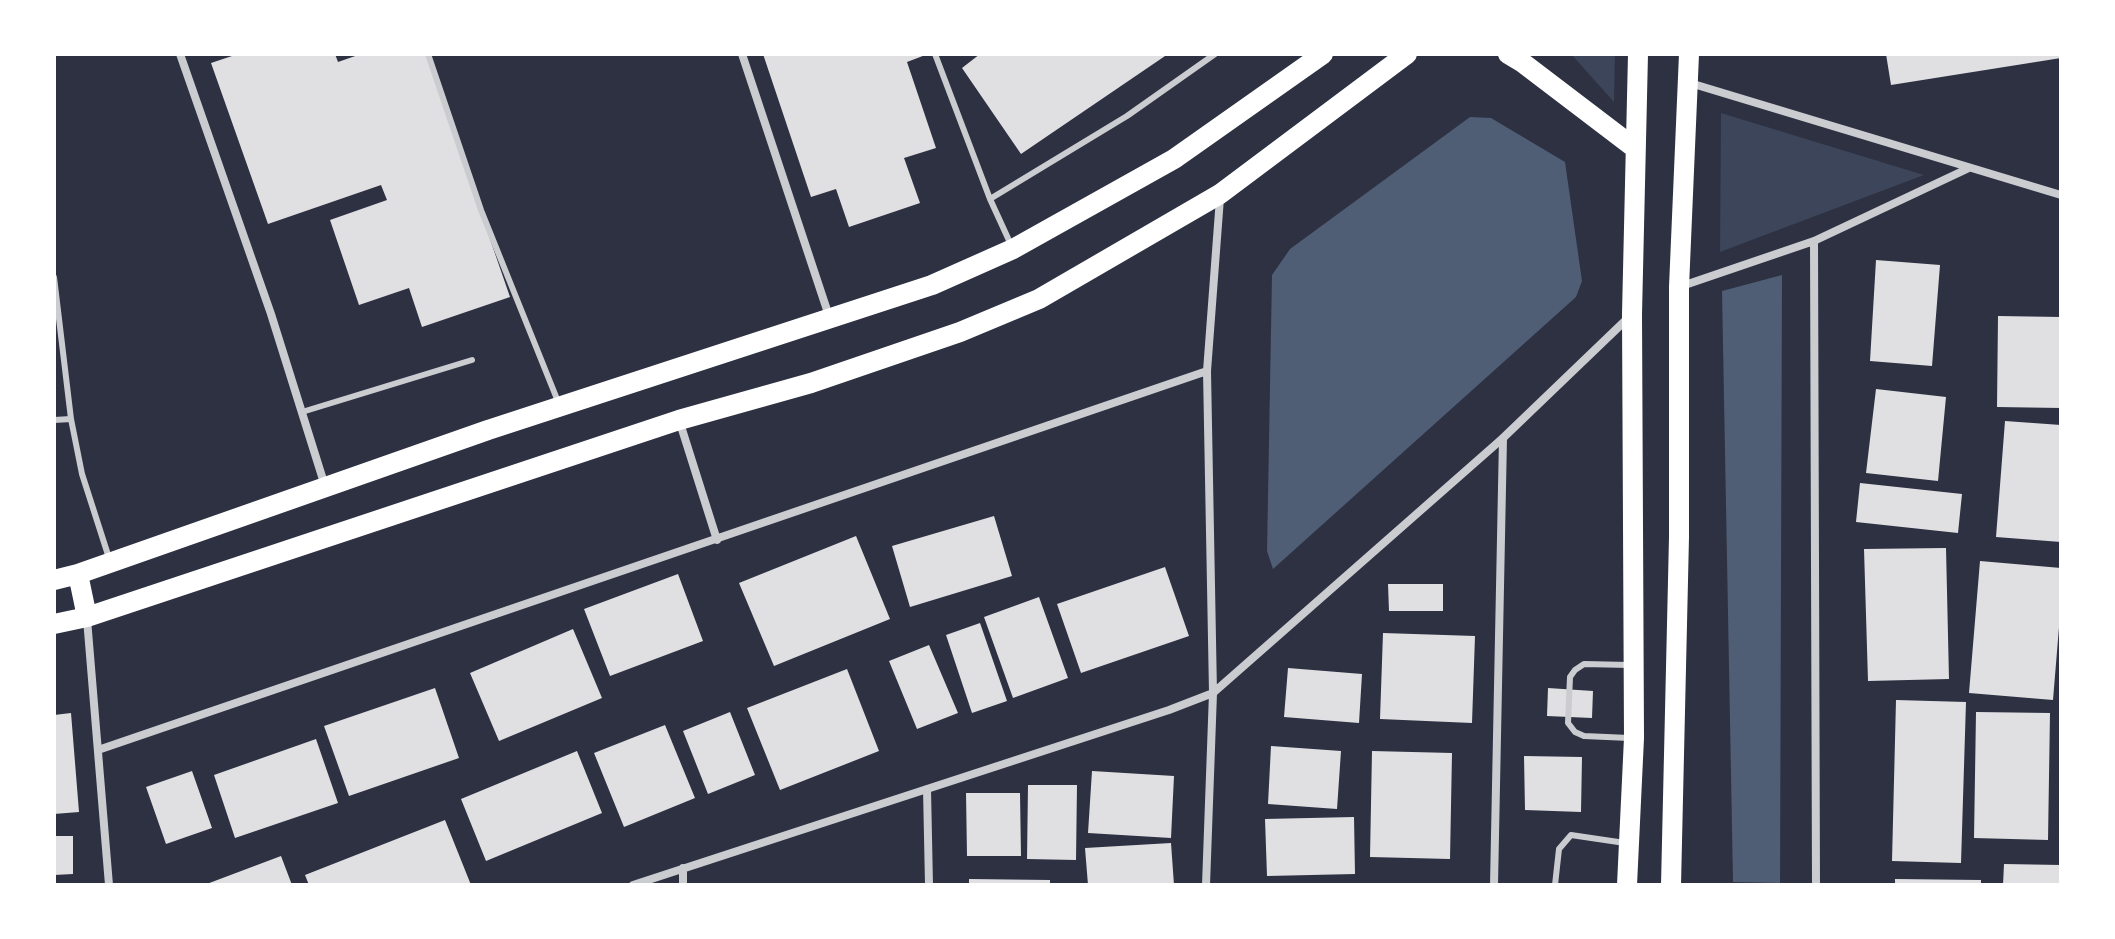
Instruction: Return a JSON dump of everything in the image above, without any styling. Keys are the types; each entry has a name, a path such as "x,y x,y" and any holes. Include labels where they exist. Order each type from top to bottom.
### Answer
{"main road":[{"path":"54,580 560,407 932,285 1013,249 1174,159 1323,54"},
{"path":"54,624 87,617 679,420 811,383 974,327 1039,299 1220,194 1407,54"},
{"path":"1508,54 1636,149"},
{"path":"1627,885 1634,738 1632,314 1638,54"},
{"path":"1671,885 1679,537 1679,287 1689,54"},
{"path":"78,574 87,617"}],"street":[{"path":"180,54 271,314 325,487"},
{"path":"742,54 830,320"},
{"path":"1688,83 2061,195"},
{"path":"1679,287 1814,241 1970,167"},
{"path":"1206,885 1213,693 1207,371 1220,194"},
{"path":"1814,241 1816,885"},
{"path":"633,885 1213,693 1503,438 1632,314"},
{"path":"98,750 1207,371"},
{"path":"679,420 717,540"},
{"path":"1494,885 1503,438"},
{"path":"87,617 109,885"},
{"path":"927,789 929,885"},
{"path":"683,868 683,885"}],"lane":[{"path":"428,54 481,210 560,407"},
{"path":"935,54 990,199 1013,249"},
{"path":"990,199 1127,116 1215,54"},
{"path":"54,277 71,419 82,474 111,563"},
{"path":"302,412 472,360"},
{"path":"54,420 71,419"},
{"path":"1633,665 1584,664 1575,670 1570,677 1568,723 1575,732 1584,736 1634,738"},
{"path":"1555,885 1559,849 1571,835 1629,844"}],"shaded area":[{"path":"1571,54 1615,54 1614,102"},
{"path":"1721,113 1924,175 1720,252"},
{"path":"1470,117 1491,118 1565,162 1582,281 1576,297 1273,569 1267,551 1272,275 1290,249"},
{"path":"1782,275 1780,883 1733,882 1722,291"}],"building":[{"path":"238,54 335,54 338,62 361,54 426,54 510,297 422,327 409,288 359,305 330,220 387,200 381,185 268,224 211,63"},
{"path":"763,54 928,54 907,62 936,148 904,158 920,203 849,227 836,189 811,197"},
{"path":"980,54 1168,54 1021,154 962,68"},
{"path":"1886,54 2061,54 2061,58 1891,85"},
{"path":"1876,260 1940,265 1932,366 1870,361"},
{"path":"1998,316 2061,317 2061,408 1997,407"},
{"path":"1876,389 1946,397 1938,481 1866,473"},
{"path":"2005,421 2061,425 2061,542 1996,537"},
{"path":"1860,483 1962,494 1958,533 1856,522"},
{"path":"994,516 1012,576 910,607 892,546"},
{"path":"856,536 890,619 774,666 739,583"},
{"path":"1946,548 1949,679 1868,681 1864,549"},
{"path":"1980,561 2061,568 2053,700 1969,693"},
{"path":"1165,567 1189,636 1081,673 1057,604"},
{"path":"678,574 703,641 610,676 584,609"},
{"path":"1388,584 1443,584 1443,611 1389,611"},
{"path":"1039,597 1068,678 1013,698 984,617"},
{"path":"980,623 1007,701 972,713 946,635"},
{"path":"573,629 602,698 499,741 470,673"},
{"path":"1383,633 1475,636 1472,723 1380,719"},
{"path":"929,645 958,713 917,729 889,661"},
{"path":"1288,668 1362,674 1359,723 1284,717"},
{"path":"847,669 879,751 780,790 747,708"},
{"path":"435,688 459,758 349,796 324,726"},
{"path":"1548,688 1593,691 1592,718 1547,716"},
{"path":"1896,700 1966,702 1961,863 1892,861"},
{"path":"730,712 755,775 708,794 683,731"},
{"path":"1976,712 2050,713 2048,840 1974,838"},
{"path":"71,713 79,812 54,814 54,715"},
{"path":"665,725 695,798 624,827 594,753"},
{"path":"316,739 338,803 235,838 214,775"},
{"path":"1271,746 1341,751 1337,809 1268,804"},
{"path":"577,751 602,813 486,861 461,799"},
{"path":"1372,751 1452,753 1450,859 1370,857"},
{"path":"1524,756 1582,757 1581,812 1525,810"},
{"path":"192,771 212,828 166,844 146,787"},
{"path":"1092,771 1174,776 1171,838 1088,833"},
{"path":"1028,785 1077,785 1076,860 1027,859"},
{"path":"966,793 1020,793 1021,856 967,856"},
{"path":"1354,817 1355,874 1267,876 1265,819"},
{"path":"445,820 471,885 309,885 305,875"},
{"path":"54,836 73,836 73,874 54,875"},
{"path":"1171,843 1174,885 1088,885 1085,848"},
{"path":"281,856 292,885 204,885"},
{"path":"2004,864 2061,865 2061,885 2003,885"},
{"path":"969,879 1050,880 1050,885 969,885"},
{"path":"1895,879 1981,880 1981,885 1895,885"}]}
